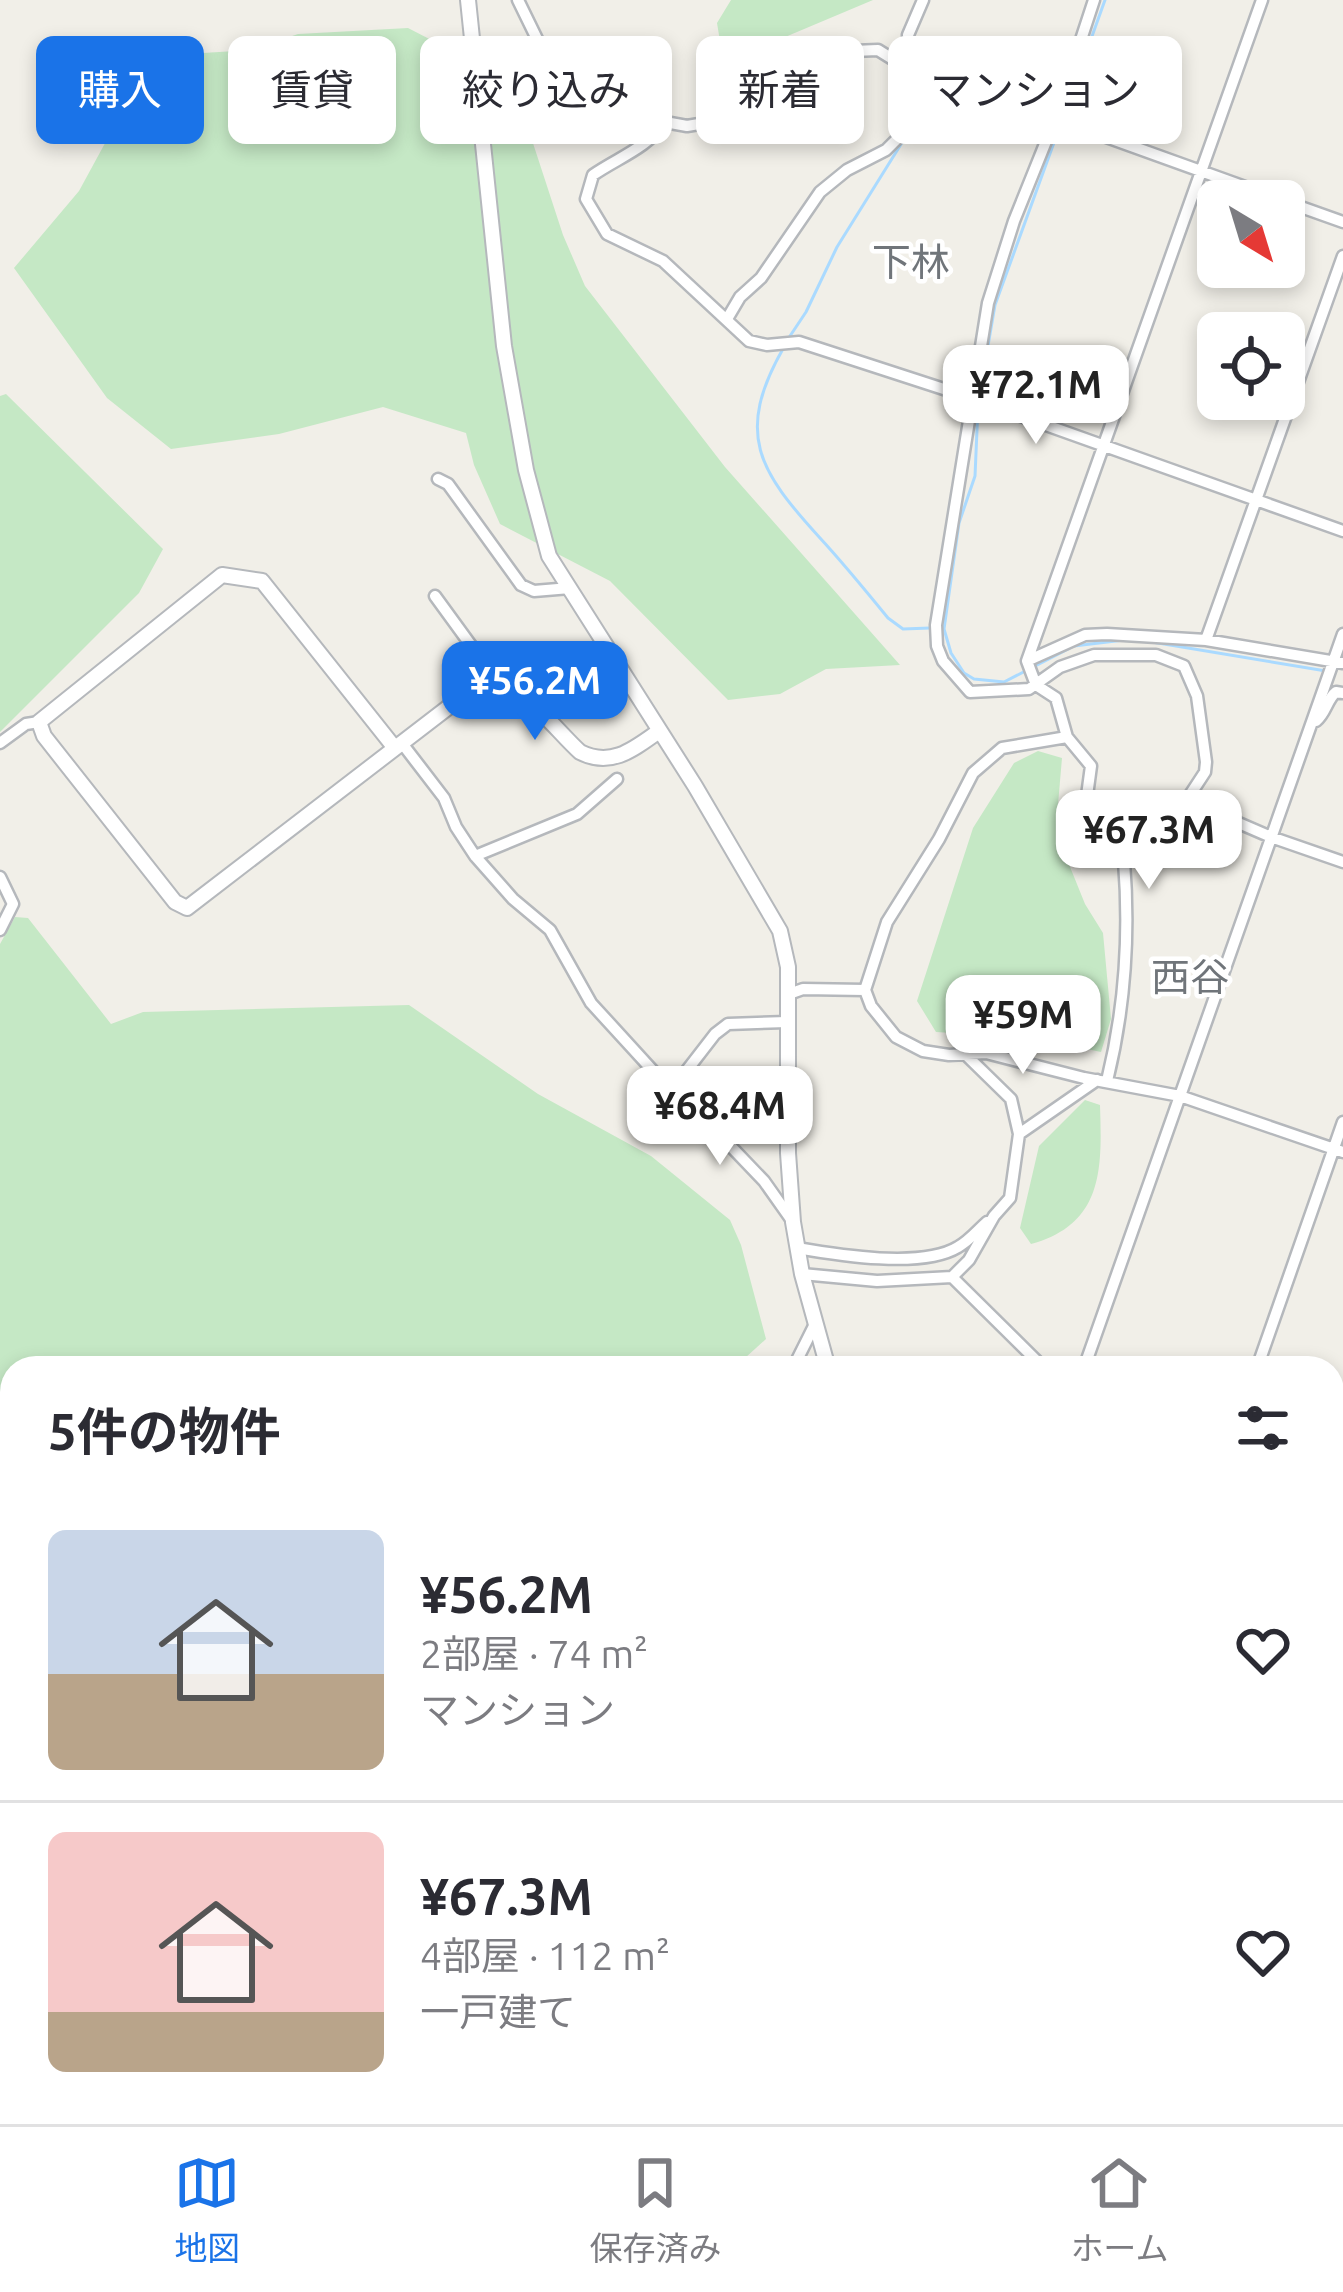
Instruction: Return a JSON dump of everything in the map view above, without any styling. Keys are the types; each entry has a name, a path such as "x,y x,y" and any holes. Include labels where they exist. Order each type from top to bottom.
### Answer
{"street":[{"path":"468,0 507,367 543,542 780,931 789,994 788,1153 793,1222 824,1356"},
{"path":"518,0 536,36"},
{"path":"908,36 923,0"},
{"path":"1084,36 1094,0"},
{"path":"1050,144 1015,221 988,304 977,401 936,628 944,662 970,692 1029,689 1106,447 1262,0"},
{"path":"672,123 687,126 735,118 762,86 828,52 878,50 888,56"},
{"path":"645,144 593,175 586,199 607,234 663,261 756,344 788,341 977,401 1343,530"},
{"path":"727,319 820,192 892,144"},
{"path":"1124,144 1225,180"},
{"path":"1305,208 1343,222"},
{"path":"1206,640 1343,256"},
{"path":"438,479 448,484 521,585 534,591 570,588"},
{"path":"0,742 26,724 39,722 222,575 262,581 444,798 475,856 550,930 591,1003 764,1181 793,1222"},
{"path":"435,596 486,665 490,681"},
{"path":"1031,672 1085,635 1154,634 1206,640 1334,667"},
{"path":"1088,1356 1343,634"},
{"path":"1031,672 1094,655 1156,655 1184,666 1197,696 1206,762 1190,802 1343,862"},
{"path":"1018,1134 1102,1080 1120,1025 1128,937 1124,861 1097,840 1086,803 1091,766 1066,737 1056,698 1031,672"},
{"path":"39,722 44,736 176,902 187,908 465,692 490,681 518,694 593,759 616,758 659,731"},
{"path":"1313,721 1326,710 1331,695 1343,693"},
{"path":"1066,737 1002,748 973,772 939,839 886,922 866,990 871,1006 896,1037 935,1055 1016,1058 1180,1096 1338,1150"},
{"path":"475,856 577,814 617,778"},
{"path":"0,877 13,904 0,930"},
{"path":"789,994 803,989 866,990"},
{"path":"674,1088 728,1024 787,1022"},
{"path":"797,1248 873,1258 944,1253 958,1248 1010,1198 1018,1134 1011,1099 964,1054"},
{"path":"1261,1356 1338,1150 1343,1122"},
{"path":"802,1274 877,1281 952,1277 969,1260 994,1216"},
{"path":"952,1277 1032,1356"},
{"path":"799,1356 815,1324"}],"green space":[{"path":"731,0 873,0 788,36 719,36 717,23"},
{"path":"408,28 424,36 420,144 533,144 585,286 725,467 900,665 826,669 780,694 728,700 610,581 500,524 474,465 466,433 383,407 279,434 171,449 107,398 14,268 79,191 105,144 204,144 204,53 228,51 228,144 396,144 396,36 292,36"},
{"path":"6,394 163,549 139,593 0,732 0,396"},
{"path":"1038,751 1062,758 1057,816 1062,847 1085,904 1103,933 1111,1019 1101,1052 1035,1038 936,1032 917,1001 973,828 1014,763"},
{"path":"15,917 28,918 111,1024 143,1012 409,1005 538,1094 651,1156 730,1220 766,1339 747,1356 0,1356 0,944"},
{"path":"1085,1100 1100,1105 1094,1191 1073,1223 1031,1244 1020,1228 1039,1146"}],"waterway":[{"path":"1092,36 1105,0"},
{"path":"904,36 912,13"},
{"path":"788,339 837,247 901,144"},
{"path":"979,398 995,305 1053,144"},
{"path":"784,347 769,377 757,428 769,471 799,514 888,618 903,629 930,628"},
{"path":"978,407 975,476 959,523 944,629 951,653 974,679 1004,682 1074,646 1124,640"},
{"path":"1152,642 1326,671"}],"district":[{"name":"下林","path":"911,261"},
{"name":"西谷","path":"1190,976"}]}
